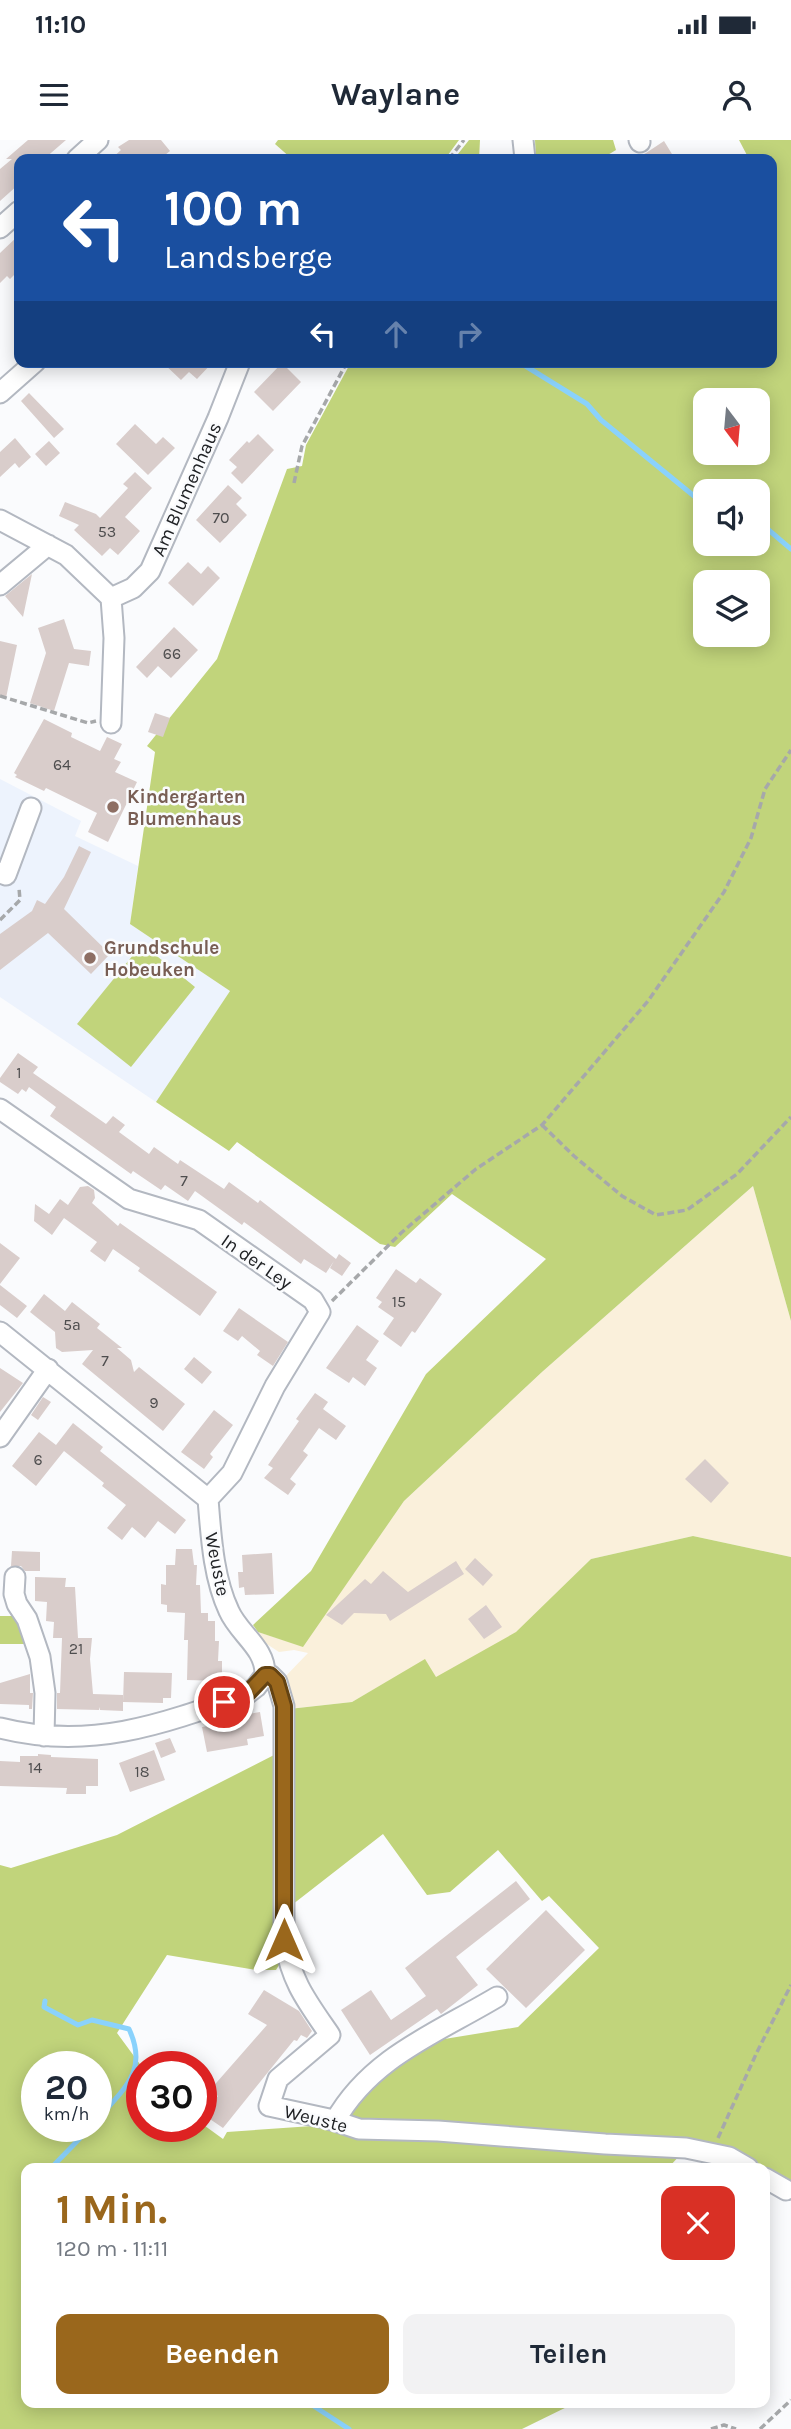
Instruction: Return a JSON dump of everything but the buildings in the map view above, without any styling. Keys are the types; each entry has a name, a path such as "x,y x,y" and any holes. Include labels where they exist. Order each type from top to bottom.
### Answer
{"street":[{"path":"83,154 98,140"},
{"path":"0,228 14,215"},
{"path":"0,393 28,368"},
{"name":"Am Blumenhaus","path":"111,598 133,588 150,571 238,368"},
{"path":"0,520 66,555 111,598 114,638 111,720"},
{"path":"0,585 48,545"},
{"path":"3,874 32,808"},
{"name":"In der Ley","path":"0,1108 129,1199 199,1220 313,1300 320,1312"},
{"path":"0,1332 208,1499 232,1473 275,1386 320,1312"},
{"path":"0,1437 48,1369"},
{"name":"Weuste","path":"208,1499 222,1592 229,1612 265,1662 265,1675 270,1675 277,1682 284,1706 284,1940 288,1964 296,1984 330,2035 278,2078 269,2106 359,2129 686,2148 729,2157 739,2163"},
{"path":"15,1577 14,1594 17,1604 27,1619 40,1657 45,1693 44,1735"},
{"path":"0,1728 71,1738 104,1736 164,1723 247,1694 265,1675"},
{"path":"335,2121 347,2100 376,2069 418,2041 453,2024 497,1997"},
{"path":"770,2181 786,2190"}],"path":[{"path":"453,154 464,140"},
{"path":"294,483 302,446 343,368"},
{"path":"0,696 88,723 111,720"},
{"path":"320,1312 401,1233 476,1169 542,1125 648,1001 724,892 751,838 765,789 791,750"},
{"path":"0,920 20,900 18,886 3,874"},
{"path":"542,1125 622,1196 656,1215 687,1210 737,1174 791,1117"},
{"path":"711,2153 791,1985"},
{"path":"760,2429 791,2400"},
{"path":"711,2429 724,2425 736,2429"}],"shaded area":[{"name":"Grundschule Hobeuken","path":"0,779 81,821 75,836 138,866 130,924 230,991 156,1102 0,997"},
{"path":"753,1186 791,1321 791,1557 693,1536 591,1559 516,1633 436,1678 425,1660 352,1702 289,1709 281,1681 308,1653 294,1650 279,1652 259,1639 258,1632 303,1646 404,1501 542,1372"}],"green space":[{"path":"278,140 459,140 449,154 286,154 275,144"},
{"path":"469,140 480,140 479,154 458,154"},
{"path":"535,140 613,140 616,150 609,154 536,154"},
{"path":"739,140 791,140 791,1321 753,1186 542,1372 404,1501 303,1647 258,1632 253,1625 311,1571 426,1374 546,1259 452,1194 395,1247 380,1244 237,1142 229,1151 156,1102 230,991 130,924 155,752 147,746 217,659 287,469 302,466 306,445 348,368 777,368 777,154 746,154"},
{"path":"142,944 195,987 131,1067 77,1024"},
{"path":"693,1536 791,1557 791,2189 770,2176 770,2163 748,2163 734,2155 372,2126 342,2116 373,2077 426,2042 518,2027 599,1948 549,1896 542,1901 498,1850 450,1892 427,1895 383,1834 288,1908 289,1709 352,1702 425,1659 436,1677 516,1632 591,1559"},
{"path":"0,1616 21,1616 32,1644 0,1644"},
{"path":"278,1753 282,1960 276,1970 256,1970 167,1955 117,2033 130,2051 126,2051 126,2142 217,2142 217,2135 223,2139 227,2132 327,2125 684,2151 673,2163 21,2163 21,2408 565,2408 522,2429 0,2429 0,1865 11,1868 117,1835"}],"waterway":[{"path":"529,368 587,404 601,420 693,495"},
{"path":"770,531 791,549"},
{"path":"45,2001 44,2007 78,2025 92,2020 129,2029 136,2057 134,2069 124,2089 112,2103"},
{"path":"56,2163 76,2142"},
{"path":"317,2408 349,2429"}],"place":[{"name":"Kindergarten Blumenhaus","path":"113,807"},
{"name":"Grundschule Hobeuken","path":"90,958"}],"route":[{"path":"224,1702 247,1694 265,1675 270,1675 277,1682 284,1706 284,1940"}]}
